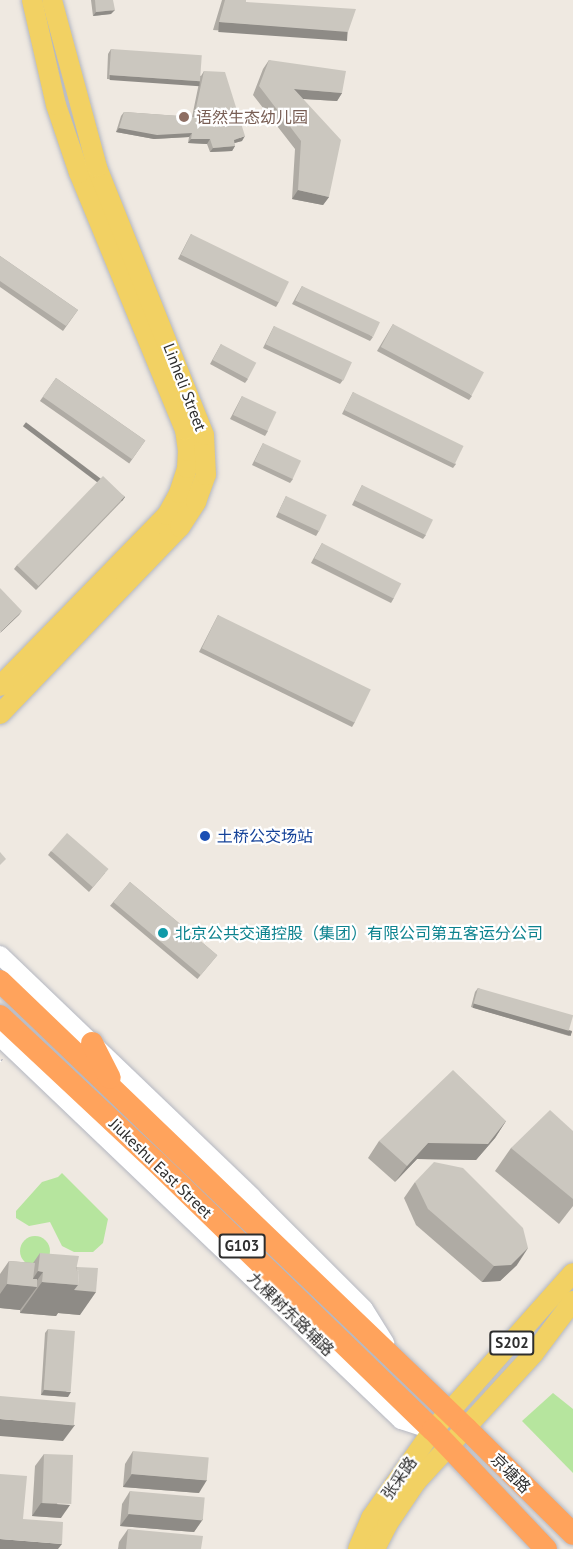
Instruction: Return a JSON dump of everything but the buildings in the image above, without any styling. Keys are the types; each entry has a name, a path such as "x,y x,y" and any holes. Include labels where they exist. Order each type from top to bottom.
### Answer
{"highway":[{"name":"Jiukeshu East Street","path":"0,981 449,1412"},
{"name":"Jiukeshu East Street","path":"0,1016 433,1430 449,1448"},
{"path":"92,1043 115,1090"},
{"path":"50,1063 60,1094"},
{"name":"京塘路","path":"449,1412 573,1534"},
{"name":"京塘路","path":"449,1448 546,1549"}],"main road":[{"name":"Linheli Street","path":"0,686 167,515 179,493 187,468 188,451 185,430 85,191 56,105 32,0"},
{"name":"Linheli Street","path":"0,714 180,527 196,502 206,475 207,456 204,435 97,167 83,122 52,0"},
{"name":"S202","path":"449,1412 573,1273"},
{"name":"S202","path":"467,1429 534,1353 573,1301"},
{"name":"张采路","path":"358,1549 371,1518 433,1430 449,1412"},
{"name":"张采路","path":"375,1549 387,1525 416,1482 467,1429"}],"street":[{"path":"0,955 364,1309 396,1362"},
{"name":"九棵树东路辅路","path":"0,1036 401,1420 433,1430"}],"green space":[{"path":"62,1173 108,1219 103,1243 93,1252 74,1252 62,1246 50,1222 29,1226 16,1218 16,1211 42,1182 58,1177"},
{"path":"35,1236 45,1241 50,1251 45,1261 35,1266 25,1261 20,1251 25,1241"},
{"path":"553,1393 573,1409 573,1473 522,1421"}],"place":[{"name":"语然生态幼儿园","path":"184,117"},
{"name":"土桥公交场站","path":"205,836"},
{"name":"北京公共交通控股（集团）有限公司第五客运分公司","path":"163,933"}]}
